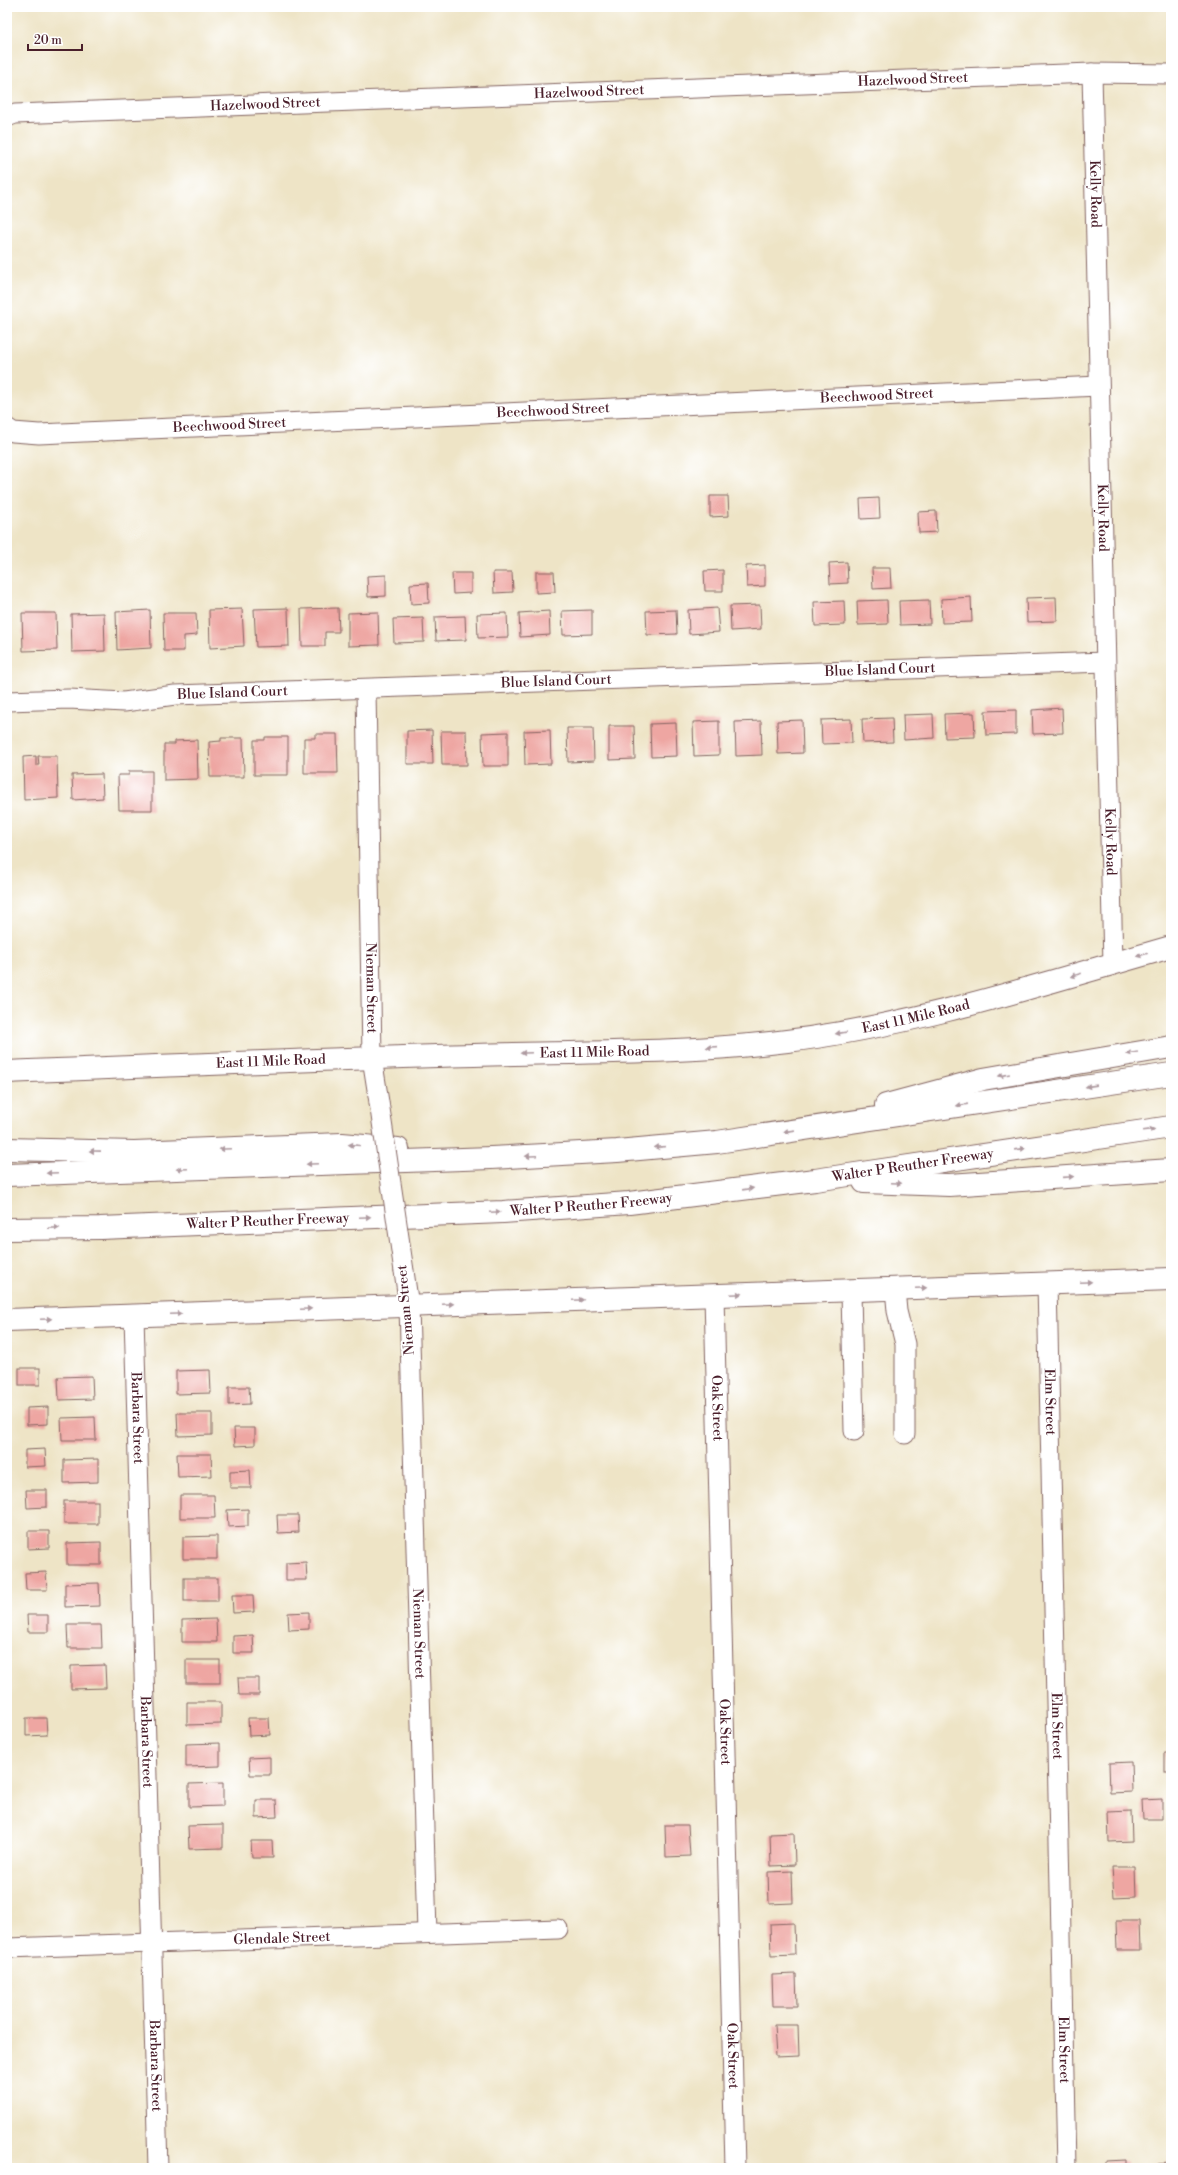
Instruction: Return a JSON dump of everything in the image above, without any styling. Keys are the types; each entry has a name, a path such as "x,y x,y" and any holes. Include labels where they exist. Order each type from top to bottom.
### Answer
{"main road":[{"name":"East 11 Mile Road","path":"7,1072 372,1058 691,1049 786,1042 884,1026 972,1005 1171,947"},
{"path":"828,1125 892,1103 983,1079 1171,1047"},
{"path":"7,1175 491,1158 617,1151 709,1143 1171,1074"},
{"name":"Walter P Reuther Freeway","path":"10,1230 100,1228 559,1209 629,1203 815,1180 1171,1127"},
{"path":"7,1149 134,1152 342,1144 491,1158"},
{"path":"815,1180 949,1185 1171,1170"},
{"path":"7,1320 1171,1279"}],"street":[{"name":"Hazelwood Street","path":"7,118 15,114 1092,73 1171,74"},
{"name":"Kelly Road","path":"1092,73 1113,964"},
{"name":"Beechwood Street","path":"7,428 13,432 39,434 1099,386"},
{"name":"Blue Island Court","path":"7,701 68,699 124,702 175,695 1105,662"},
{"name":"Nieman Street","path":"366,689 372,1058 409,1306 427,1933"},
{"name":"Elm Street","path":"1047,1283 1066,2168"},
{"path":"895,1289 897,1311 905,1344 905,1434"},
{"path":"851,1291 854,1431"},
{"name":"Oak Street","path":"714,1295 735,2168"},
{"name":"Barbara Street","path":"134,1316 158,2168"},
{"name":"Glendale Street","path":"7,1948 558,1929"}],"building":[{"path":"710,496 728,496 729,516 710,517"},
{"path":"879,498 880,518 861,519 860,499"},
{"path":"936,511 937,532 919,533 918,512"},
{"path":"847,562 848,583 830,584 829,563"},
{"path":"765,565 765,586 747,587 746,566"},
{"path":"872,568 890,568 891,588 873,589"},
{"path":"723,570 723,591 705,591 704,571"},
{"path":"493,572 512,572 513,592 494,593"},
{"path":"536,572 554,572 555,592 536,593"},
{"path":"452,573 471,573 471,593 453,594"},
{"path":"386,575 386,596 368,597 367,576"},
{"path":"428,583 429,603 411,604 410,584"},
{"path":"971,597 972,622 942,623 941,599"},
{"path":"1056,597 1057,621 1027,622 1026,598"},
{"path":"887,600 888,624 858,625 857,601"},
{"path":"929,600 930,624 900,625 899,601"},
{"path":"844,601 845,625 815,626 814,602"},
{"path":"760,605 761,629 731,631 730,606"},
{"path":"288,608 289,646 256,647 254,609"},
{"path":"338,608 339,632 325,632 325,646 302,646 301,609"},
{"path":"717,608 719,632 689,634 688,610"},
{"path":"242,609 244,646 210,648 209,610"},
{"path":"150,610 151,648 117,650 116,612"},
{"path":"592,610 592,634 563,635 562,611"},
{"path":"676,610 677,634 647,635 646,611"},
{"path":"549,611 550,635 520,637 519,613"},
{"path":"378,612 379,645 348,646 348,613"},
{"path":"22,613 56,613 57,650 23,651"},
{"path":"104,613 105,651 72,652 71,614"},
{"path":"163,613 196,613 197,635 184,636 184,651 164,651"},
{"path":"507,613 508,637 478,638 477,614"},
{"path":"465,616 466,640 436,641 435,617"},
{"path":"423,618 424,642 394,643 393,619"},
{"path":"1062,708 1063,733 1033,734 1032,710"},
{"path":"1016,710 1016,734 986,735 985,711"},
{"path":"974,713 975,737 945,738 944,714"},
{"path":"933,714 934,738 904,740 903,715"},
{"path":"892,718 893,742 863,743 862,719"},
{"path":"851,719 852,743 822,744 821,720"},
{"path":"802,720 803,753 778,754 777,721"},
{"path":"719,721 719,755 694,756 693,722"},
{"path":"761,721 762,755 736,756 735,722"},
{"path":"676,723 677,756 651,757 650,724"},
{"path":"609,726 634,726 635,759 609,760"},
{"path":"567,728 593,728 594,761 568,762"},
{"path":"432,730 433,764 407,764 407,731"},
{"path":"550,730 551,764 525,765 524,731"},
{"path":"441,731 466,731 467,765 442,765"},
{"path":"508,732 508,766 483,766 482,733"},
{"path":"315,734 337,734 338,773 304,773 304,738 315,738"},
{"path":"265,737 288,737 288,775 254,775 254,740 265,740"},
{"path":"221,738 243,738 244,777 210,777 209,742 221,741"},
{"path":"197,740 198,779 164,780 164,744 175,744 175,741"},
{"path":"36,756 36,765 39,765 38,756 57,756 58,798 24,800 23,757"},
{"path":"129,771 152,771 152,810 119,810 118,775 129,775"},
{"path":"102,774 103,798 73,800 72,775"},
{"path":"19,1368 40,1368 40,1385 19,1385"},
{"path":"210,1370 211,1393 176,1394 176,1371"},
{"path":"92,1376 93,1399 59,1400 58,1377"},
{"path":"229,1387 249,1387 250,1404 229,1405"},
{"path":"48,1407 48,1424 27,1425 27,1408"},
{"path":"177,1413 212,1413 212,1435 178,1436"},
{"path":"95,1417 96,1440 62,1440 61,1418"},
{"path":"234,1428 255,1428 255,1445 235,1446"},
{"path":"45,1449 46,1466 25,1467 25,1450"},
{"path":"177,1454 211,1454 212,1476 178,1477"},
{"path":"98,1459 98,1482 64,1483 64,1460"},
{"path":"250,1470 251,1488 230,1488 230,1471"},
{"path":"26,1490 47,1490 47,1507 27,1508"},
{"path":"180,1495 214,1495 215,1518 180,1518"},
{"path":"64,1501 98,1501 98,1524 64,1524"},
{"path":"248,1509 248,1526 228,1527 227,1510"},
{"path":"277,1515 298,1515 299,1532 278,1533"},
{"path":"28,1531 49,1531 49,1548 28,1549"},
{"path":"217,1536 217,1559 183,1559 183,1537"},
{"path":"101,1542 101,1565 67,1565 67,1543"},
{"path":"306,1562 307,1580 286,1580 286,1563"},
{"path":"46,1572 47,1590 26,1590 25,1573"},
{"path":"184,1578 218,1578 218,1601 184,1601"},
{"path":"99,1583 100,1606 65,1607 65,1584"},
{"path":"232,1595 253,1595 254,1612 233,1613"},
{"path":"309,1612 309,1629 289,1630 288,1613"},
{"path":"27,1615 48,1615 48,1632 28,1632"},
{"path":"216,1619 217,1642 182,1642 182,1620"},
{"path":"67,1625 101,1625 102,1648 68,1648"},
{"path":"253,1635 254,1653 233,1653 233,1636"},
{"path":"186,1660 220,1660 220,1683 186,1683"},
{"path":"105,1665 106,1688 71,1689 71,1666"},
{"path":"238,1678 259,1678 259,1695 239,1695"},
{"path":"187,1702 221,1702 221,1724 187,1725"},
{"path":"26,1718 46,1718 47,1735 26,1736"},
{"path":"248,1718 269,1718 270,1735 249,1736"},
{"path":"220,1743 220,1766 186,1767 186,1744"},
{"path":"1165,1753 1171,1753 1171,1772 1165,1772"},
{"path":"270,1757 270,1775 250,1775 249,1758"},
{"path":"1131,1762 1132,1792 1110,1793 1109,1763"},
{"path":"223,1783 223,1806 189,1807 189,1784"},
{"path":"1162,1799 1162,1819 1143,1819 1142,1800"},
{"path":"256,1800 276,1800 277,1817 256,1818"},
{"path":"1131,1811 1132,1841 1109,1842 1108,1812"},
{"path":"223,1825 223,1848 189,1849 188,1826"},
{"path":"665,1825 688,1825 690,1856 666,1857"},
{"path":"794,1833 795,1865 771,1866 770,1834"},
{"path":"251,1841 272,1841 273,1858 252,1858"},
{"path":"1112,1867 1135,1867 1136,1897 1114,1898"},
{"path":"792,1871 793,1903 769,1904 768,1872"},
{"path":"1116,1921 1139,1921 1140,1951 1117,1951"},
{"path":"794,1923 795,1955 771,1956 770,1924"},
{"path":"796,1974 797,2006 773,2006 772,1975"},
{"path":"774,2025 798,2025 799,2056 776,2057"},
{"path":"1126,2160 1126,2168 1106,2168 1106,2161"},
{"path":"1171,2163 1171,2168 1155,2168 1155,2164"}]}
